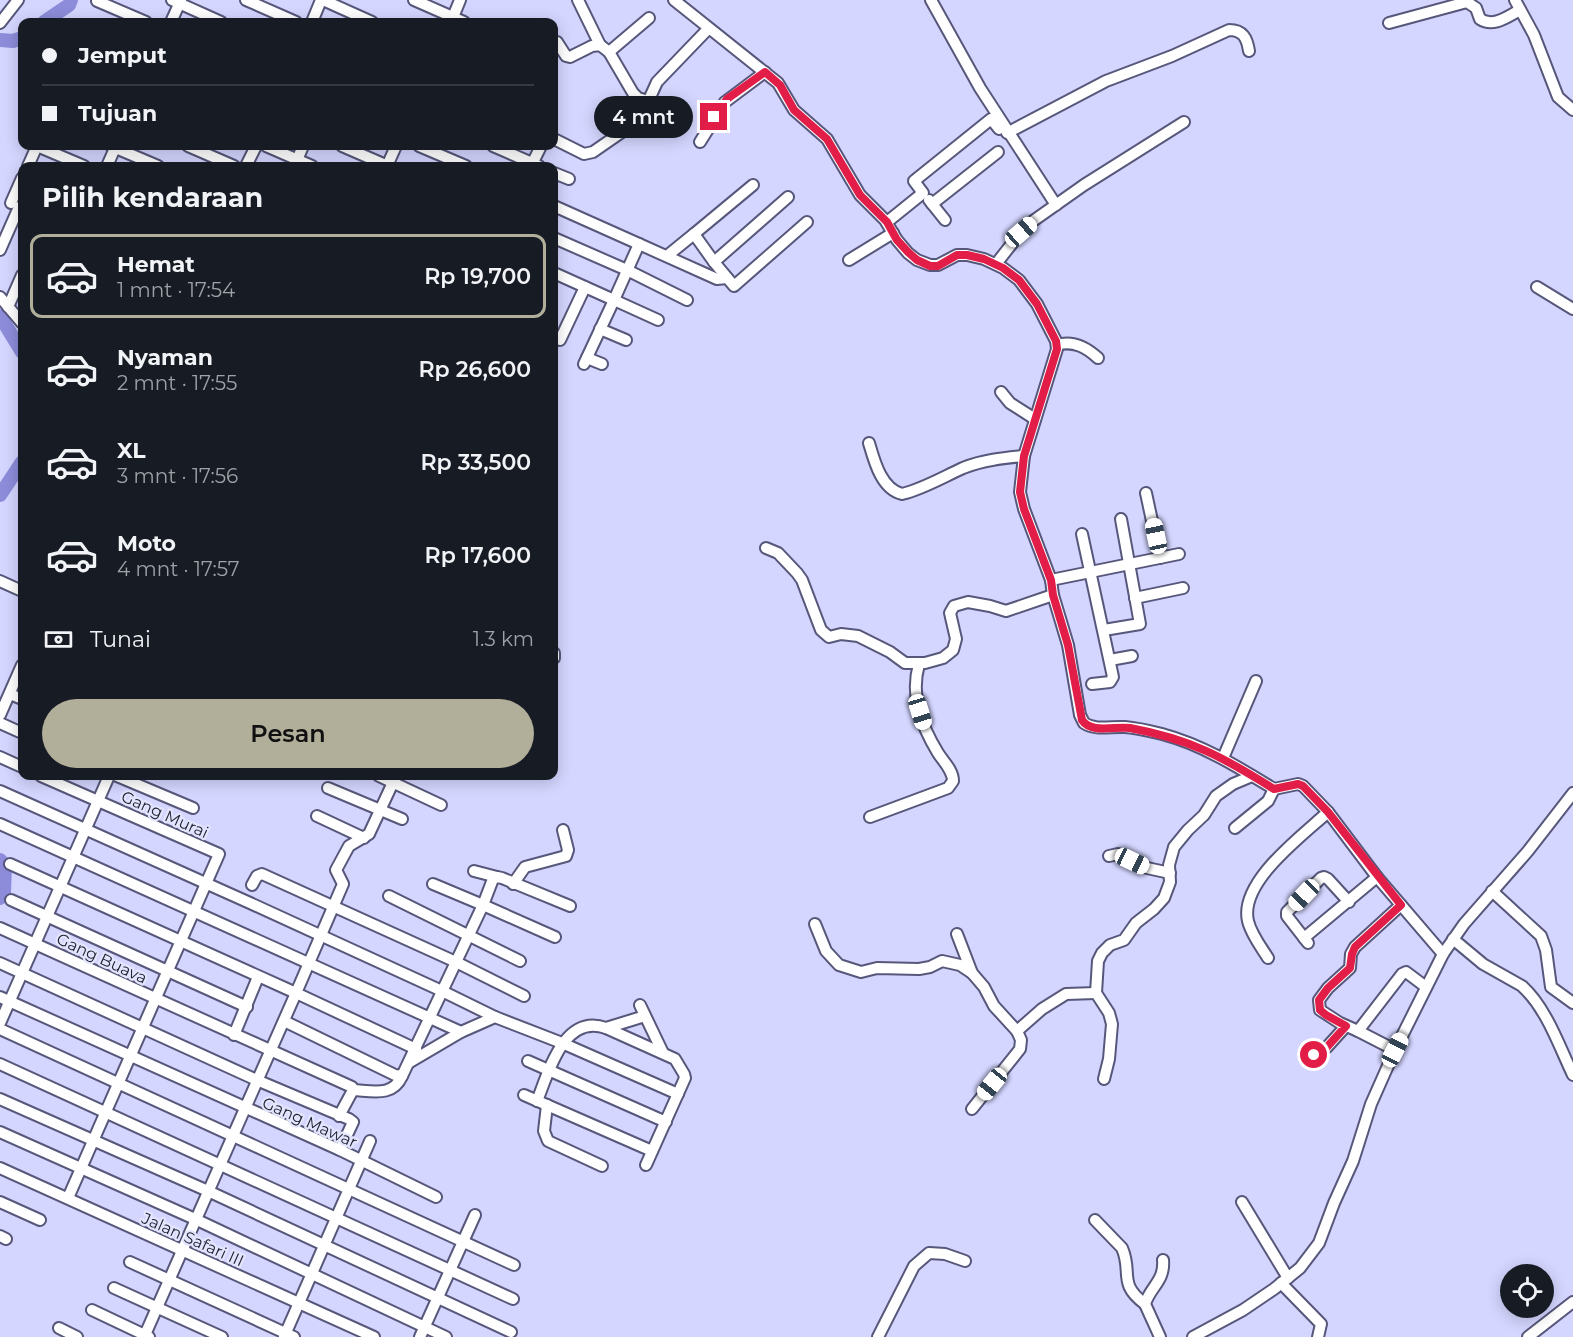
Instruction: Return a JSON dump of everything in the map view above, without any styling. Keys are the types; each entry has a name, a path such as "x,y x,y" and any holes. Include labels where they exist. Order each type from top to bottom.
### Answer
{"street":[{"path":"0,23 18,0"},
{"path":"246,0 287,18"},
{"path":"314,18 322,0 363,18"},
{"path":"414,0 448,18"},
{"path":"453,18 460,0"},
{"path":"578,0 604,49 633,93 640,99 648,101"},
{"path":"674,0 780,85 794,110 827,139 860,195 887,222 908,252 924,264 938,266 951,257 967,255 996,264 1014,276 1037,304 1057,345 1050,375 1024,456 1020,492 1051,580 1053,595 1068,645 1080,714 1084,723 1094,728 1126,728 1160,734 1202,748 1274,789 1298,784 1303,786 1328,812 1377,877 1443,954"},
{"path":"931,0 1005,134 1056,205"},
{"path":"97,1 137,18"},
{"path":"172,18 178,1 213,18"},
{"path":"1389,23 1467,2 1474,4 1480,19 1496,23 1518,5 1534,35 1558,97 1573,110"},
{"path":"558,44 566,56 570,57 592,46 604,49 649,18"},
{"path":"558,141 584,154 593,152 638,120 657,82 708,29"},
{"path":"1005,134 1106,81 1172,56 1228,30 1237,30 1242,33 1247,39 1249,51"},
{"path":"700,142 724,102 765,72"},
{"path":"945,220 914,181 991,119 1005,134"},
{"path":"996,264 1021,232 1056,205 1184,122"},
{"path":"46,150 75,162"},
{"path":"123,150 149,162"},
{"path":"197,150 225,162"},
{"path":"275,150 302,162"},
{"path":"297,160 301,150"},
{"path":"351,150 378,162"},
{"path":"428,150 457,162"},
{"path":"500,150 526,162"},
{"path":"932,204 998,152"},
{"path":"558,175 569,179"},
{"path":"667,256 753,185"},
{"path":"887,222 923,193"},
{"path":"0,197 17,206 0,250"},
{"path":"714,262 788,197"},
{"path":"558,208 717,279 727,278"},
{"path":"694,234 734,286 807,222"},
{"path":"849,260 893,233"},
{"path":"558,240 687,300"},
{"path":"602,364 586,361 639,244"},
{"path":"558,278 585,287 658,320"},
{"path":"9,307 18,285"},
{"path":"560,340 585,287"},
{"path":"1537,287 1573,309"},
{"path":"0,297 18,318"},
{"path":"600,329 626,340"},
{"path":"1057,345 1074,344 1085,348 1098,358"},
{"path":"1001,392 1010,404 1035,418"},
{"path":"869,443 880,475 890,487 902,494 976,464 994,459 1024,456"},
{"path":"1146,494 1160,558"},
{"path":"1104,630 1139,626 1121,519"},
{"path":"1082,534 1104,630 1112,680 1092,684"},
{"path":"766,548 778,553 802,580 814,615 826,635 829,637 841,634 858,636 890,652 905,663 919,664 943,658 953,650 956,639 950,613 954,606 968,603 1006,611 1053,595"},
{"path":"1051,580 1179,554"},
{"path":"0,581 18,589"},
{"path":"1135,598 1183,588"},
{"path":"1110,660 1132,656"},
{"path":"870,817 951,786 953,777 925,727 915,697 914,680 919,664"},
{"path":"1223,758 1256,681"},
{"path":"0,715 16,696"},
{"path":"0,723 18,732"},
{"path":"1,760 18,766"},
{"path":"1104,1079 1109,1059 1112,1024 1109,1013 1096,993 1098,961 1110,945 1124,940 1136,923 1159,905 1168,890 1169,864 1174,847 1204,815 1216,795 1252,776"},
{"name":"Gang Murai","path":"50,780 219,854 207,884"},
{"path":"0,1023 5,999 22,972 48,917 108,780"},
{"path":"126,780 193,808"},
{"path":"92,1311 146,1336 156,1307 259,1081 343,884 336,870 349,846 369,834 394,780"},
{"path":"398,780 441,805"},
{"path":"328,788 402,819"},
{"path":"1235,828 1266,803 1274,789"},
{"path":"0,791 495,1017 562,1043 678,1094"},
{"path":"1193,1337 1243,1310 1285,1281 1300,1268 1319,1244 1353,1161 1371,1104 1443,954 1458,944 1492,891 1569,808 1573,793"},
{"path":"1268,958 1248,922 1247,910 1250,898 1266,870 1328,812"},
{"path":"317,816 364,837"},
{"path":"0,824 461,1032"},
{"path":"513,884 525,867 566,856 563,831"},
{"path":"1109,856 1118,854 1147,868 1170,873"},
{"path":"10,864 416,1049"},
{"path":"474,871 497,877 570,906"},
{"path":"252,885 256,876 262,874 456,962 524,996"},
{"path":"339,1116 353,1090 390,1090 400,1081 493,879 497,877"},
{"path":"1349,902 1324,877 1287,912 1288,920 1306,941 1377,877"},
{"path":"68,1198 207,884"},
{"path":"434,884 555,938"},
{"path":"1492,891 1541,936 1546,950 1551,987 1573,1003"},
{"path":"389,896 520,961"},
{"path":"12,900 246,1007"},
{"path":"1395,1050 1326,1015 1320,1010 1319,1000 1328,988 1350,968 1355,947 1401,905"},
{"path":"815,924 826,951 839,964 861,972 877,968 930,968 942,961 960,965 972,973 984,987 993,1006 1017,1030 1020,1049 972,1109"},
{"name":"Gang Buava","path":"0,928 271,1052 349,1085 353,1090"},
{"path":"957,934 972,973"},
{"path":"1458,944 1483,964 1528,991 1543,1014 1573,1075"},
{"path":"0,963 353,1122 340,1150"},
{"path":"1358,1030 1402,974 1410,973 1426,987"},
{"path":"234,1035 258,977"},
{"path":"1017,1030 1042,1009 1066,994 1096,993"},
{"name":"Gang Mawar","path":"5,999 340,1150 436,1197"},
{"path":"640,1005 663,1053"},
{"path":"606,1028 645,1016"},
{"path":"410,1062 461,1032 495,1017"},
{"path":"284,1021 395,1075 402,1076"},
{"path":"602,1166 548,1141 544,1131 542,1103 549,1071 562,1043 570,1035 589,1024 606,1028 675,1059 684,1074 685,1078 646,1165"},
{"path":"1314,1055 1327,1047 1346,1026"},
{"path":"0,1029 514,1265"},
{"path":"528,1061 666,1122"},
{"path":"0,1064 513,1299"},
{"path":"524,1095 652,1152"},
{"path":"0,1099 208,1191 511,1332"},
{"path":"0,1132 312,1273 422,1332 446,1337"},
{"path":"130,1262 288,1336 299,1303 370,1141"},
{"name":"Jalan Safari III","path":"0,1168 374,1337"},
{"path":"0,1202 40,1220"},
{"path":"1242,1202 1285,1281 1321,1324 1318,1337"},
{"path":"422,1332 475,1215"},
{"path":"1095,1220 1122,1248 1127,1284 1136,1297 1145,1304 1160,1337"},
{"path":"878,1337 914,1266 929,1253 945,1254 964,1261"},
{"path":"1145,1304 1157,1285 1164,1266 1163,1260"},
{"path":"114,1288 222,1337"},
{"path":"1528,1337 1573,1302"},
{"path":"59,1328 77,1337"}],"waterway":[{"path":"50,18 69,5 71,0"},
{"path":"0,40 18,39"},
{"path":"0,316 18,345"},
{"path":"0,495 18,468"},
{"path":"0,860 5,865 4,893 0,898"}],"route":[{"path":"714,117 727,99 765,72 780,85 790,106 827,139 860,195 887,222 901,246 917,260 934,266 957,255 984,259 996,264 1019,280 1037,304 1056,341 1057,349 1024,456 1020,492 1024,509 1051,580 1053,595 1068,645 1082,720 1086,725 1094,728 1126,728 1187,742 1223,758 1274,789 1298,784 1303,786 1328,812 1401,905 1355,947 1352,951 1350,968 1324,992 1319,1000 1320,1010 1346,1026 1327,1047 1314,1055"}]}
